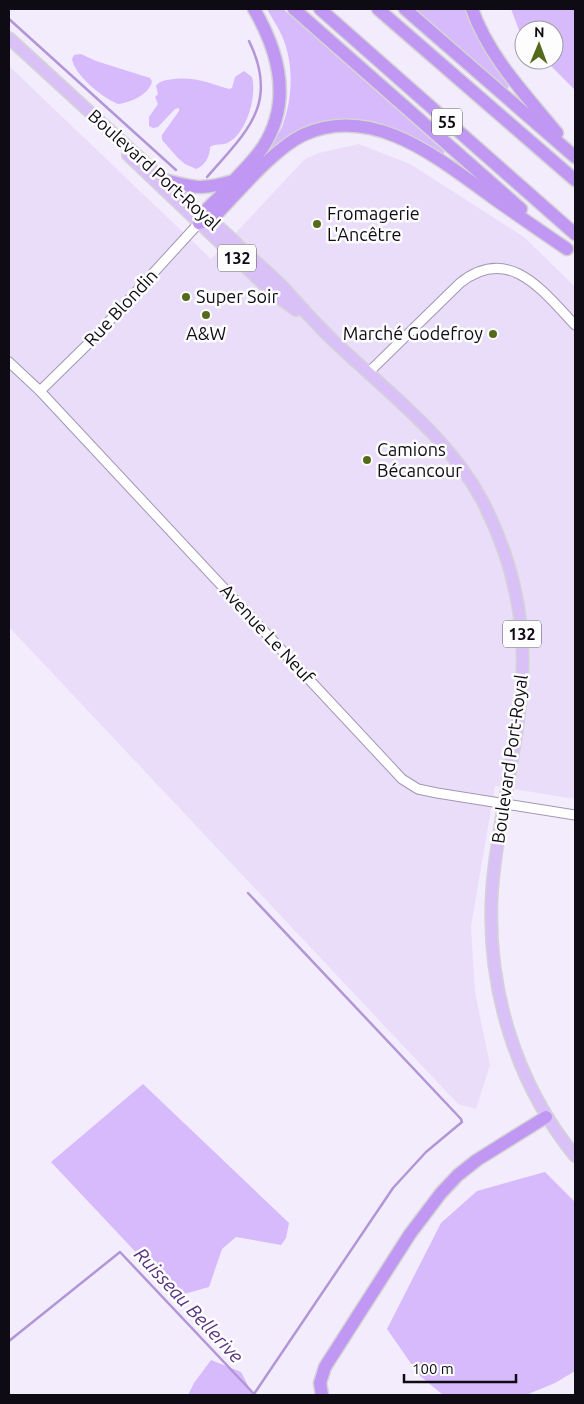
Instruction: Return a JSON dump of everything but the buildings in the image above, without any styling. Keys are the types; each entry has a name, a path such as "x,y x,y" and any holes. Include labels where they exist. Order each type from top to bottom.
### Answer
{"highway":[{"path":"204,219 233,180 254,159 268,137 277,116 281,95 278,70 267,34 254,9"},
{"path":"294,9 571,253"},
{"name":"55","path":"320,9 575,234"},
{"name":"55","path":"378,9 575,180"},
{"path":"405,9 575,155"},
{"path":"472,9 481,32 502,66 575,155"},
{"path":"204,219 291,142 322,129 354,126 385,132 420,148 450,167 571,253"},
{"path":"165,180 201,188 218,186 233,180"},
{"path":"322,1395 320,1383 325,1367 436,1199 458,1175 477,1160 546,1117"}],"main road":[{"name":"Boulevard Port-Royal","path":"9,38 165,180 274,294 318,326 436,437 463,470 491,518 509,566 520,619 523,673 518,717 496,851 492,891 492,928 496,971 510,1035 531,1087 546,1117 575,1156"},
{"name":"Boulevard Port-Royal","path":"75,100 142,170 204,219"}],"street":[{"name":"Rue Blondin","path":"40,391 92,340 204,219"},
{"path":"368,373 460,283 474,273 486,270 506,269 527,277 575,325"},
{"name":"Avenue Le Neuf","path":"9,362 40,391 402,779 418,789 575,815"}],"shaded area":[{"path":"267,9 283,9 444,151 444,154 347,122 273,151 270,150 269,146 281,130 286,116 291,81 286,47"},
{"path":"414,9 466,9 478,39 509,84 508,89 506,89"},
{"path":"511,9 575,9 575,90 555,70 564,70 564,20 515,20"},
{"path":"81,54 96,61 150,78 152,81 148,90 139,97 118,104 97,91 78,72 72,59 74,55"},
{"path":"9,66 211,259 305,159 319,153 359,144 410,164 524,237 575,287 575,799 495,786 471,926 475,992 490,1065 476,1109 458,1104 9,627"},
{"path":"244,71 252,77 253,94 246,122 241,130 229,142 210,147 206,160 199,168 196,169 185,164 162,140 162,135 179,111 179,108 175,109 158,127 153,128 149,126 149,117 158,104 155,97 158,94 156,86 166,80 190,79 229,89 232,88 235,77"},
{"path":"143,1084 289,1223 286,1238 281,1245 236,1237 222,1249 209,1287 177,1296 51,1162"},
{"path":"545,1172 575,1202 575,1371 555,1383 526,1395 443,1395 419,1375 387,1329 441,1223 477,1191"},
{"path":"211,1360 241,1372 253,1395 188,1395 194,1383"}],"waterway":[{"path":"9,19 176,170"},
{"path":"207,177 246,131 260,100 261,82 258,63 249,41"},
{"path":"248,893 462,1122 426,1152 393,1188 254,1394"},
{"name":"Ruisseau Bellerive","path":"9,1341 120,1252 255,1395"}],"place":[{"name":"Fromagerie L'Ancêtre","path":"317,224"},
{"name":"Super Soir","path":"186,297"},
{"name":"A&W","path":"206,315"},
{"name":"Marché Godefroy","path":"493,334"},
{"name":"Camions Bécancour","path":"367,460"}]}
